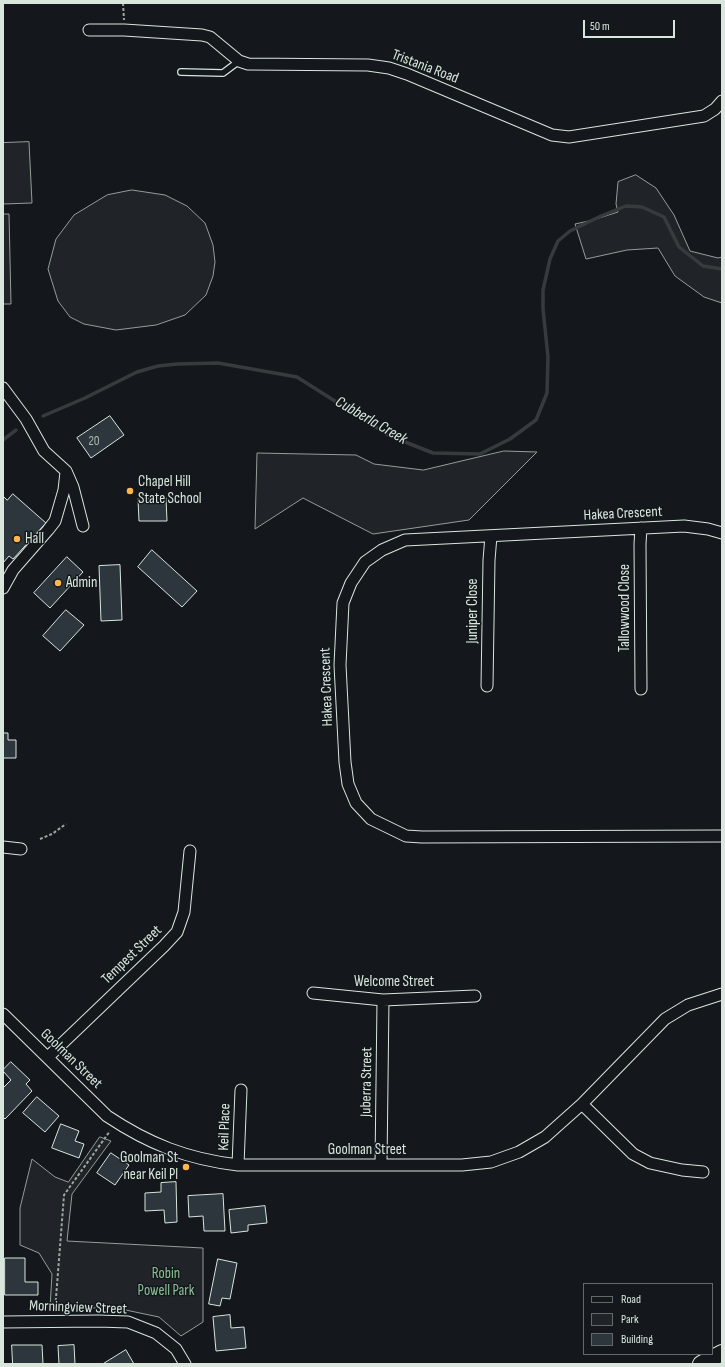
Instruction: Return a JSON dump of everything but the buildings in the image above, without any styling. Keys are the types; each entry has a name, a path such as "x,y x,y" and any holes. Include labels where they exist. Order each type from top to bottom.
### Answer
{"street":[{"path":"89,30 124,30 202,35 210,37 238,61"},
{"name":"Tristania Road","path":"238,61 248,64 266,65 368,65 389,68 552,135 569,137 704,116 715,109 722,101"},
{"path":"3,388 26,419 44,451 66,471 73,487 83,526"},
{"path":"3,588 13,570 55,521 64,490 66,471"},
{"name":"Hakea Crescent","path":"722,533 708,528 684,526 405,540 382,550 365,562 351,583 343,604 340,665 345,762 348,784 356,803 371,819 406,836 722,836"},
{"name":"Tallowwood Close","path":"641,528 641,689"},
{"name":"Juniper Close","path":"487,686 489,560 491,536"},
{"path":"3,847 21,849"},
{"name":"Tempest Street","path":"48,1057 177,932 184,912 190,851"},
{"name":"Welcome Street","path":"313,993 383,1000 475,996"},
{"name":"Goolman Street","path":"3,1014 107,1116 152,1143 192,1157 212,1162 238,1165 462,1165 491,1162 519,1152 545,1137 582,1104 664,1019 688,1005 722,994"},
{"name":"Juberra Street","path":"381,1165 383,1000"},
{"name":"Keil Place","path":"238,1165 241,1090"},
{"path":"582,1104 633,1154 650,1163 682,1170 703,1172"},
{"name":"Morningview Street","path":"3,1322 128,1322 156,1333 176,1349 185,1364"},
{"path":"701,1364 722,1353"}],"lane":[{"path":"180,72 223,73 238,61"}],"path":[{"path":"40,839 52,834 66,824"},
{"path":"54,1321 64,1195 110,1131"}],"green space":[{"path":"29,142 32,203 3,204 3,143"},
{"path":"636,175 656,188 674,215 690,251 718,258 722,257 722,303 704,297 675,276 658,248 627,250 586,259 575,224 618,212 616,204 618,182"},
{"path":"132,190 165,195 187,206 205,223 213,245 215,262 213,276 206,295 185,315 156,325 116,330 84,324 70,317 58,301 48,269 56,239 74,215 107,195"},
{"path":"3,214 9,214 11,304 3,304"},
{"path":"504,451 537,452 469,520 373,534 303,498 255,529 257,453 356,455 374,464 423,470"},
{"name":"Robin Powell Park","path":"100,1137 111,1141 72,1194 67,1241 203,1248 203,1322 181,1336 159,1317 116,1308 50,1308 52,1274 39,1253 20,1245 20,1208 32,1159 55,1177 68,1182"}],"waterway":[{"name":"Cubberla Creek","path":"43,416 85,398 137,372 158,366 218,363 297,377 390,436 433,453 480,454 510,439 536,420 547,393 548,357 543,309 543,290 550,259 558,241 570,231 626,206 642,207 664,217 679,247 703,266 722,269"},
{"name":"Cubberla Creek","path":"3,440 16,430"}],"place":[{"name":"Chapel Hill State School","path":"130,491"},
{"name":"Hall","path":"17,539"},
{"name":"Admin","path":"58,583"},
{"name":"Goolman St near Keil Pl","path":"186,1167"}]}
